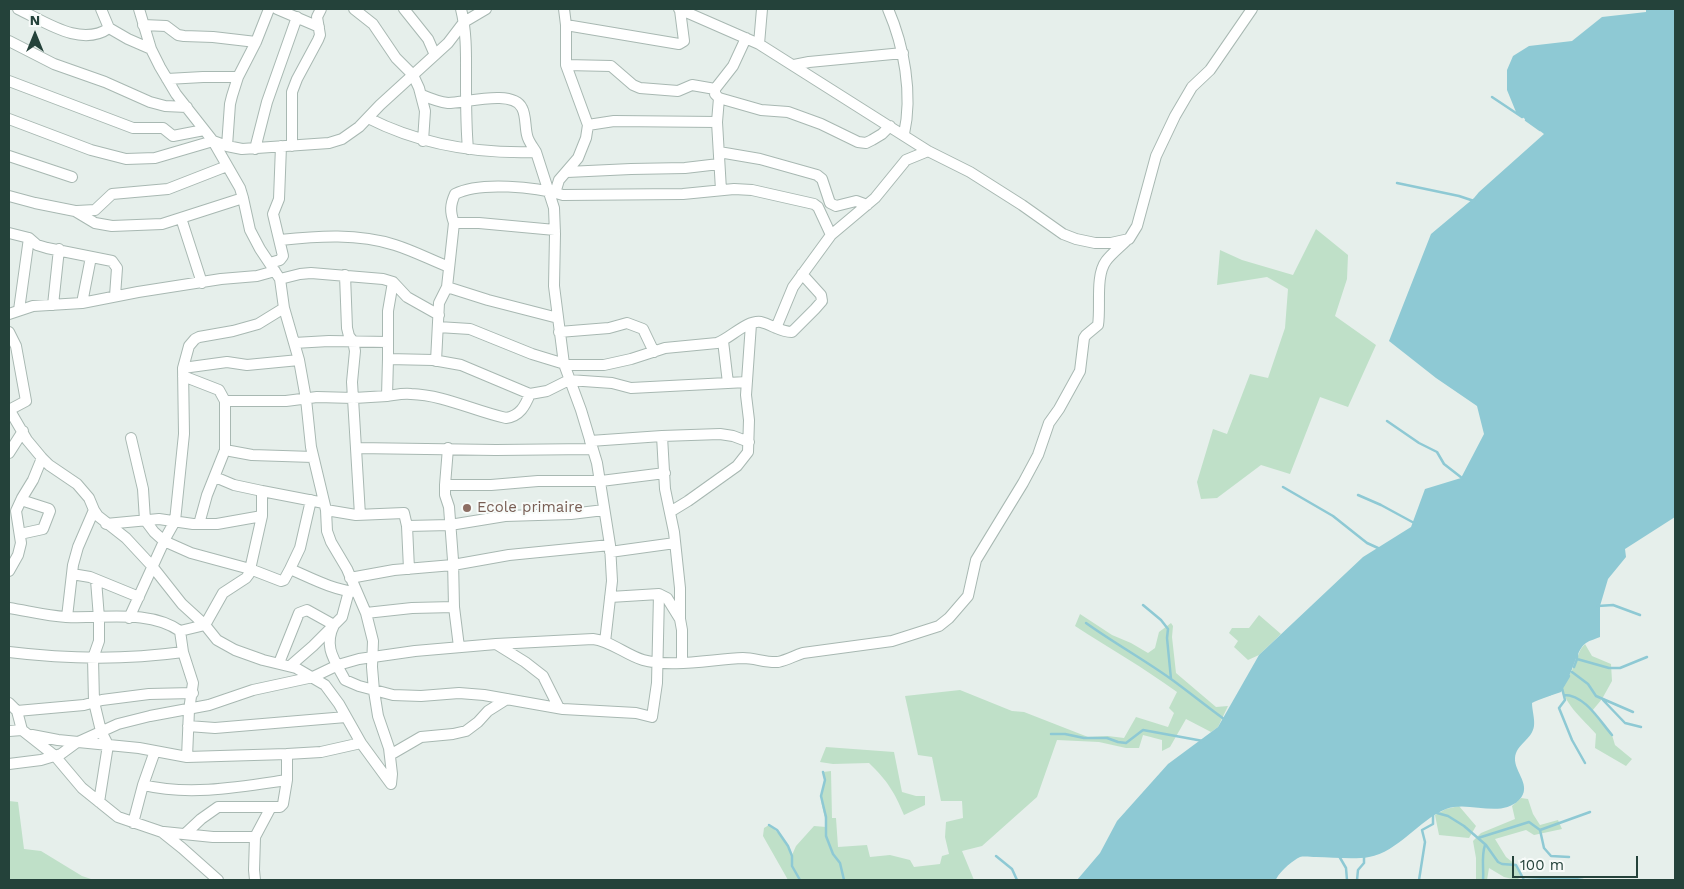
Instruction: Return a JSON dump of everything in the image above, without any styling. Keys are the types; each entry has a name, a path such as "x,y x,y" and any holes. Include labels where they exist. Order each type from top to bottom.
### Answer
{"street":[{"path":"18,9 76,34 90,36 100,34 109,28"},
{"path":"100,9 109,28 151,49"},
{"path":"9,332 16,346 26,400 9,410 42,458 77,484 106,524 126,538 152,566 182,604 205,625 217,640 235,650 263,660 290,666 325,685 361,743 391,784 390,755 378,716 374,691 372,658 374,646 366,613 352,591 350,578 328,535 325,507 312,457 306,399 299,360 275,271 250,230 243,198 227,166 213,141 176,94 151,49 139,9"},
{"path":"228,146 230,104 238,77 256,42 269,9"},
{"path":"277,9 319,27"},
{"path":"292,146 292,92 318,40 319,27 317,17 321,9"},
{"path":"354,9 373,24 396,58 413,75 422,94 425,111 423,141"},
{"path":"404,9 428,40 435,55"},
{"path":"461,9 464,22 468,149"},
{"path":"9,119 91,150 126,159 155,158 213,141 228,146 255,149 329,143 342,139 359,127 448,43 464,22 486,9"},
{"path":"552,191 578,158 586,138 588,125 566,65 564,9"},
{"path":"566,25 679,44 684,41 680,9"},
{"path":"680,9 759,44 852,104 904,134 928,151 970,172 1063,234 1095,243 1126,241"},
{"path":"759,44 762,9"},
{"path":"888,9 896,27 907,77 904,134"},
{"path":"9,764 42,760 55,756 68,750 76,743 118,724 209,705 254,690 312,677 338,665 359,659 384,655 496,644 593,639 605,642 643,660 657,662 746,658 779,662 803,653 892,641 946,622 968,596 976,560 1023,483 1038,455 1049,423 1059,409 1080,370 1084,338 1098,324 1100,281 1103,267 1107,260 1134,234 1156,156 1189,91 1210,70 1252,9"},
{"path":"255,149 267,102 298,17"},
{"path":"143,25 166,26 178,35 184,36 256,42"},
{"path":"721,190 717,93 746,38"},
{"path":"9,41 54,64 105,82 150,102 165,106 187,107"},
{"path":"794,65 903,53"},
{"path":"566,65 611,66 633,86 640,88 678,91 692,85 761,110 788,112 821,124 858,142 866,143 882,134 890,126"},
{"path":"167,79 238,77"},
{"path":"9,81 138,129 163,128 173,136 204,130"},
{"path":"422,94 430,99 446,103 498,97 518,102 522,108 527,136 536,152 552,191 555,230 554,286 564,364 581,410 600,481 613,571 605,642"},
{"path":"368,118 387,128 423,141 468,149 518,153 536,152"},
{"path":"588,125 614,121 717,122"},
{"path":"275,271 282,258 274,214 279,198 281,146"},
{"path":"776,328 792,287 830,236 881,191 906,160 928,151"},
{"path":"719,152 760,159 817,175 822,179 830,203 833,205 856,201 867,205"},
{"path":"9,156 72,177"},
{"path":"567,172 685,168 719,164"},
{"path":"9,196 85,212 95,210 112,194 168,189 227,166"},
{"path":"436,361 440,315 439,304 447,287 454,223 450,214 450,204 454,194 464,189 485,187 552,191 563,195 683,194 721,190 752,190 814,204 818,207 830,236"},
{"path":"75,211 95,223 112,226 162,224 243,198"},
{"path":"181,218 202,283"},
{"path":"454,223 478,223 555,230"},
{"path":"9,233 29,238 40,246 112,260 116,265 116,296"},
{"path":"280,240 330,236 369,239 393,244 449,267"},
{"path":"19,310 29,238"},
{"path":"53,305 59,249"},
{"path":"82,303 91,257"},
{"path":"9,314 32,306 82,303 116,296 257,276 275,271 372,277 393,282 407,297 440,315"},
{"path":"438,327 470,329 532,354 564,364 604,364 676,346 724,341 751,324 760,322 792,332 822,301 821,295 802,274"},
{"path":"345,275 347,328 349,336 353,341 352,382 360,515"},
{"path":"387,396 388,311 393,282"},
{"path":"447,287 558,318"},
{"path":"129,618 164,541 176,521 184,434 184,372 190,346 195,339 258,324 284,308"},
{"path":"559,332 609,328 627,323 643,329 654,352"},
{"path":"670,512 737,466 748,452 746,395 751,324"},
{"path":"724,341 728,383"},
{"path":"294,343 388,342"},
{"path":"388,358 436,361 461,365 530,394 546,391 569,380 612,382 631,388 748,382"},
{"path":"184,372 227,362 247,365 299,360"},
{"path":"184,372 217,388 225,401 225,450 207,495 199,524"},
{"path":"225,401 286,401 408,394 426,395 453,401 506,418 514,417 524,409 530,394"},
{"path":"9,453 23,431"},
{"path":"356,448 496,450 591,445 662,436 720,434 733,436 749,442"},
{"path":"662,436 665,489 675,543 680,588 682,662"},
{"path":"131,438 143,489 144,520 164,541 191,553 250,569 282,581 300,548 311,500"},
{"path":"448,448 445,485 450,525 454,607 459,647"},
{"path":"225,450 252,455 312,457"},
{"path":"9,572 18,555 21,543 16,510 33,480 42,458"},
{"path":"445,485 600,481 665,473"},
{"path":"215,477 234,485 311,500 325,507 360,515 401,512 406,515 410,569"},
{"path":"9,608 66,617 158,620 180,631 205,625 223,594 246,578 250,569 262,516 262,491"},
{"path":"20,534 43,529 50,511 49,509 21,500"},
{"path":"66,617 78,547 94,510"},
{"path":"407,526 450,525 505,516 572,514 604,510"},
{"path":"106,524 144,520 217,524 262,516"},
{"path":"350,578 394,570 453,565 509,555 675,543"},
{"path":"290,569 314,580 352,591"},
{"path":"72,574 96,580 139,597"},
{"path":"96,580 99,641 93,658 94,702 101,731 108,745 99,802"},
{"path":"290,666 313,646 344,613 352,591"},
{"path":"610,597 659,594 667,598 680,619"},
{"path":"334,625 328,645 345,680 374,691 421,696 460,693 559,708 652,717 655,698 659,594"},
{"path":"366,613 414,608 454,607"},
{"path":"279,663 299,613 307,610 334,625"},
{"path":"180,631 183,652 194,683 189,710 187,757"},
{"path":"496,644 543,676 559,708"},
{"path":"9,652 93,658 146,657 183,652"},
{"path":"17,710 70,706 149,694 193,693"},
{"path":"390,755 421,737 466,731 488,711 507,699"},
{"path":"9,703 17,710 24,731 55,756 76,782 118,817 162,832 213,837 255,837"},
{"path":"188,726 215,728 346,717"},
{"path":"9,731 24,731 76,743 108,745 187,757 321,752 361,743"},
{"path":"133,822 155,751"},
{"path":"185,834 218,807 272,808 282,806 287,754"},
{"path":"143,785 176,791 286,780"},
{"path":"255,880 255,837 272,808"},
{"path":"162,832 218,880"}],"green space":[{"path":"1316,229 1348,255 1347,279 1335,316 1376,345 1348,407 1320,397 1290,474 1261,465 1217,498 1201,499 1197,482 1213,429 1227,434 1250,374 1268,378 1285,328 1288,289 1267,277 1217,285 1220,250 1242,260 1293,275"},
{"path":"1080,614 1112,635 1148,653 1155,648 1159,632 1171,623 1173,626 1172,637 1176,673 1216,707 1228,706 1218,727 1211,732 1186,719 1170,747 1162,751 1162,740 1143,735 1139,748 1126,748 1099,742 1057,740 1037,797 982,846 962,851 974,880 788,880 763,836 764,828 769,825 777,831 792,855 796,846 814,826 826,827 821,799 824,781 823,772 831,771 832,818 836,818 838,847 867,845 870,857 890,855 910,860 914,867 940,864 942,856 949,854 945,837 946,822 963,818 962,801 941,801 932,757 918,755 905,696 960,690 1012,711 1024,712 1088,737 1108,736 1124,738 1136,717 1168,727 1174,713 1169,708 1177,692 1075,626"},
{"path":"1259,615 1281,634 1259,655 1248,660 1234,647 1238,641 1229,633 1232,628 1249,628"},
{"path":"1585,644 1592,656 1611,664 1612,681 1602,699 1592,711 1612,735 1615,745 1632,759 1626,766 1595,748 1596,734 1571,707 1564,695 1562,688 1580,650"},
{"path":"826,747 894,752 902,792 916,796 925,796 925,805 904,815 890,787 869,763 833,764 820,762"},
{"path":"1521,798 1528,799 1533,814 1540,825 1558,820 1562,829 1534,835 1526,830 1495,839 1506,857 1516,865 1522,875 1517,880 1504,877 1489,868 1487,880 1476,880 1476,858 1473,841 1481,833 1515,819 1512,806"},
{"path":"9,801 18,802 24,849 41,851 82,876 94,880 9,880"},
{"path":"1459,806 1476,826 1469,838 1439,835 1435,815 1446,809"}],"water":[{"path":"1646,9 1675,9 1675,517 1625,549 1626,557 1608,579 1600,606 1600,637 1582,647 1568,679 1560,690 1555,694 1532,703 1533,731 1518,749 1515,758 1515,763 1524,784 1523,795 1519,800 1503,808 1464,806 1446,809 1427,820 1399,843 1380,854 1363,858 1300,857 1286,867 1276,880 1077,880 1100,853 1117,821 1168,764 1218,727 1259,655 1363,557 1411,527 1425,489 1461,478 1484,434 1477,406 1436,378 1389,341 1431,234 1474,198 1544,134 1516,112 1507,90 1507,70 1513,56 1529,46 1572,41 1602,17 1646,12"}],"waterway":[{"path":"1492,97 1522,117"},
{"path":"1526,120 1540,130"},
{"path":"1397,183 1474,201"},
{"path":"1387,421 1419,443 1437,452 1444,464 1462,478"},
{"path":"1283,487 1333,516 1367,543 1378,548"},
{"path":"1358,495 1416,524"},
{"path":"1143,605 1161,620 1168,629 1167,638 1171,679"},
{"path":"1598,606 1613,605 1640,615"},
{"path":"1086,623 1171,679 1224,719"},
{"path":"1574,667 1577,651"},
{"path":"1577,659 1609,668 1620,668 1647,657"},
{"path":"1572,672 1588,684 1596,696 1633,712"},
{"path":"1548,695 1560,691 1569,676"},
{"path":"1562,688 1565,700 1559,708 1572,740 1585,763"},
{"path":"1564,695 1579,699 1591,709 1612,735"},
{"path":"1603,700 1625,723 1641,727"},
{"path":"1051,734 1065,734 1084,738 1107,738 1126,743 1143,730 1203,741"},
{"path":"823,772 825,780 821,796 826,817 826,836 833,854 840,863 844,880"},
{"path":"1478,838 1529,822 1540,830 1590,812"},
{"path":"1437,813 1448,816 1464,826 1486,845 1498,862 1516,865 1524,880"},
{"path":"1419,880 1425,842 1422,830 1433,824 1433,814"},
{"path":"769,825 777,830 788,846 792,856 792,866 800,880"},
{"path":"1540,830 1544,848 1551,856 1569,857"},
{"path":"1483,880 1485,845"},
{"path":"1357,880 1358,870 1364,863 1364,854"},
{"path":"996,856 1012,869 1017,880"},
{"path":"1339,856 1346,868 1347,880"},
{"path":"1524,880 1568,878 1583,880"}],"place":[{"name":"Ecole primaire","path":"467,508"}]}
